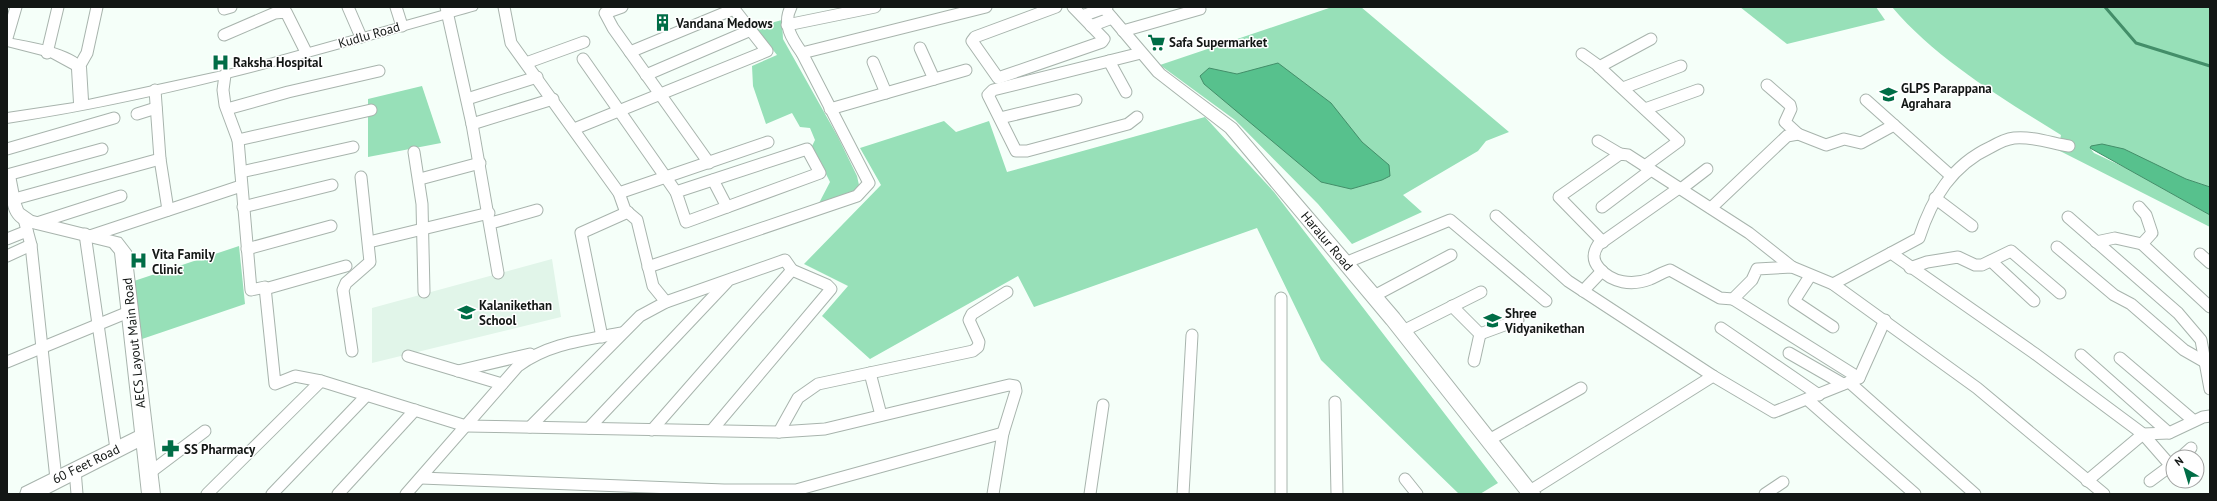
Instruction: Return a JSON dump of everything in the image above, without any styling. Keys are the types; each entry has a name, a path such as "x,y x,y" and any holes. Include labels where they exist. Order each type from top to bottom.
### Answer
{"street":[{"path":"7,38 16,7"},
{"path":"47,53 58,7"},
{"path":"81,107 79,67 87,53 97,7"},
{"path":"224,7 224,9 231,7"},
{"path":"348,7 361,37"},
{"path":"396,7 402,26"},
{"name":"Kudlu Road","path":"7,118 81,107 225,75 402,26 447,10 471,7"},
{"path":"504,7 511,43 574,128 619,193 625,210 637,220 652,286 666,302"},
{"path":"622,7 605,13 630,52 709,163"},
{"path":"648,267 857,196 868,183 802,54 793,42 787,25 787,12 790,7"},
{"path":"787,25 875,7"},
{"path":"802,54 969,10 986,7"},
{"path":"1056,7 974,37 972,42 998,78 1102,42 1104,39 1073,7"},
{"path":"574,128 767,51 734,9 728,9 630,52"},
{"path":"1123,31 1200,9"},
{"path":"447,10 480,163 498,273"},
{"path":"1091,26 1107,10"},
{"path":"1082,16 1107,10"},
{"name":"Haralur Road","path":"1107,10 1158,73 1231,128 1403,331 1531,492"},
{"path":"224,35 275,13 286,12 306,52"},
{"path":"646,75 751,30"},
{"path":"1599,67 1651,39"},
{"path":"7,42 69,60 79,67"},
{"path":"526,64 584,42"},
{"path":"920,48 934,79"},
{"path":"1137,117 1128,124 1028,151 1016,151 988,95 993,90 1141,53"},
{"path":"1582,54 1623,88 1679,141 1602,207"},
{"path":"583,59 676,192 686,222 820,173 807,149 676,192"},
{"path":"1109,61 1126,92"},
{"path":"873,62 886,92"},
{"path":"1623,88 1681,66"},
{"path":"830,109 966,70"},
{"path":"227,109 288,92 379,71"},
{"path":"225,75 223,90 227,109 238,140 242,172 241,186 251,290 265,287 265,289 346,266"},
{"path":"467,99 536,77"},
{"path":"1767,85 1790,105 1791,109 1785,122 1798,134 1826,145 1844,139 1861,143 1894,125"},
{"path":"155,90 160,159 168,210"},
{"path":"1645,109 1698,90"},
{"path":"472,124 553,99"},
{"path":"1000,118 1076,100"},
{"path":"1866,100 1950,175"},
{"path":"137,114 156,108"},
{"path":"238,140 371,110"},
{"path":"7,149 114,118"},
{"path":"1711,208 1781,141 1787,136 1798,134"},
{"path":"1833,284 1919,238 1930,205 1950,175 1967,159 1987,148 2014,138 2069,146"},
{"path":"1598,141 1620,154 1628,155 1711,208 1749,233 1792,267 1810,276 1833,284 1885,320 1977,388 2104,494"},
{"path":"619,193 768,142"},
{"path":"242,172 353,147"},
{"path":"56,479 30,224 16,211 9,196 7,175 102,149"},
{"path":"414,152 420,179 424,228 424,292"},
{"path":"1603,242 1559,197 1620,154"},
{"path":"9,196 160,159"},
{"path":"420,179 480,163"},
{"path":"1707,169 1598,246 1593,257 1595,264 1613,279 1632,284 1649,280 1664,271 1670,270 1720,298 1733,299 1850,381 1975,494"},
{"path":"352,351 343,290 346,283 368,264 369,242 361,177"},
{"path":"713,180 727,208"},
{"path":"243,207 332,185"},
{"path":"116,449 87,235 241,186"},
{"path":"7,239 30,224 121,196"},
{"path":"1936,198 1972,226"},
{"path":"2139,207 2143,209 2148,218 2152,233 2142,244"},
{"path":"369,242 424,228 537,210"},
{"path":"602,337 581,234 628,212"},
{"path":"1496,216 1551,268 1583,291 1713,376 1774,412 1814,397 1850,381 1885,320"},
{"path":"2068,217 2178,313 2201,340 2210,348"},
{"path":"1346,263 1444,220 1450,220 1457,224 1546,301"},
{"name":"AECS Layout Main Road","path":"30,224 115,242 123,251 151,494"},
{"path":"247,249 331,226"},
{"path":"2096,242 2115,238 2142,244 2210,306"},
{"path":"7,256 31,245"},
{"path":"2057,247 2114,295 2132,304 2184,350 2205,362"},
{"path":"1910,268 1927,262 1951,258 1963,258 1975,265 1982,265 2011,251 2060,294"},
{"path":"1891,253 1910,268 2034,353 2143,434 2165,458"},
{"path":"2200,254 2210,263"},
{"path":"1374,296 1451,255"},
{"path":"530,427 640,316 666,302 785,260 792,270 827,285 831,289 830,292 712,430"},
{"path":"1991,261 2034,301"},
{"path":"1733,299 1752,280 1756,269 1792,267"},
{"path":"652,430 792,270"},
{"path":"1583,291 1602,271"},
{"path":"1810,276 1794,301 1833,327"},
{"path":"589,428 729,280"},
{"path":"265,289 275,384 295,376 321,381 466,426 779,432 825,429 1009,384 1015,386 1016,391 1004,433 993,494"},
{"path":"779,432 798,396 805,389 818,384 973,351 978,347 979,342 969,320 972,314 1007,292"},
{"path":"1403,331 1481,292"},
{"path":"1281,298 1282,494"},
{"path":"1452,306 1480,334"},
{"path":"7,362 131,311"},
{"path":"1480,334 1518,320"},
{"path":"1721,328 1814,397 1915,494"},
{"path":"457,371 552,347 622,333"},
{"path":"1474,361 1480,334"},
{"path":"1183,494 1192,335"},
{"path":"2201,340 2210,389"},
{"path":"406,494 518,366 537,352"},
{"path":"1789,352 1850,381"},
{"path":"2082,355 2169,433"},
{"path":"408,356 502,384"},
{"path":"2120,358 2194,421"},
{"path":"870,373 881,415"},
{"path":"1531,492 1713,376"},
{"path":"207,494 321,381"},
{"path":"1489,440 1581,388"},
{"path":"272,494 367,395"},
{"path":"1335,402 1337,494"},
{"path":"1090,494 1103,405"},
{"path":"338,494 415,410"},
{"path":"2087,481 2110,460 2143,434 2169,433 2194,421 2210,416"},
{"path":"148,474 205,431"},
{"path":"421,478 658,491 794,492 1004,433"},
{"name":"60 Feet Road","path":"29,494 56,479 144,436"},
{"path":"74,470 77,494"},
{"path":"2150,481 2165,470"},
{"path":"1405,479 1417,494"},
{"path":"1765,494 1783,482"}],"shaded area":[{"path":"1332,7 1361,7 1509,132 1486,141 1478,151 1403,195 1422,212 1352,244 1318,204 1235,120 1160,65"},
{"path":"1740,7 1876,7 1885,20 1787,44"},
{"path":"1892,7 2210,7 2210,187 2090,148 2094,153 2128,169 2210,215 2210,227 2058,150 2061,135 1994,92 1950,61 1930,45"},
{"path":"782,20 783,39 838,137 857,176 859,185 850,195 818,205 830,182 812,146 815,140 810,128 800,127 792,113 766,124 753,86 752,66 777,55 755,27"},
{"path":"1278,63 1331,103 1362,142 1389,165 1390,176 1382,180 1351,189 1321,182 1204,84 1200,76 1209,68 1237,74"},
{"path":"422,86 441,143 368,157 368,99"},
{"path":"1205,117 1274,192 1498,483 1480,494 1459,494 1321,360 1257,228 1034,307 1018,276 870,359 822,316 848,286 804,264 881,185 860,148 944,121 956,132 989,121 1007,172"},
{"path":"2102,144 2124,149 2186,179 2210,187 2210,215 2090,148 2091,146"},
{"path":"239,246 245,304 142,339 134,281"},
{"name":"Kalanikethan School","path":"552,259 561,317 372,363 372,308"}],"waterway":[{"path":"2105,7 2136,43 2210,66"}],"place":[{"name":"Vandana Medows","path":"663,23"},
{"name":"Safa Supermarket","path":"1156,42"},
{"name":"Raksha Hospital","path":"220,62"},
{"name":"GLPS Parappana Agrahara","path":"1888,95"},
{"name":"Vita Family Clinic","path":"139,261"},
{"name":"Kalanikethan School","path":"466,312"},
{"name":"Shree Vidyanikethan","path":"1492,320"},
{"name":"SS Pharmacy","path":"171,449"}]}
